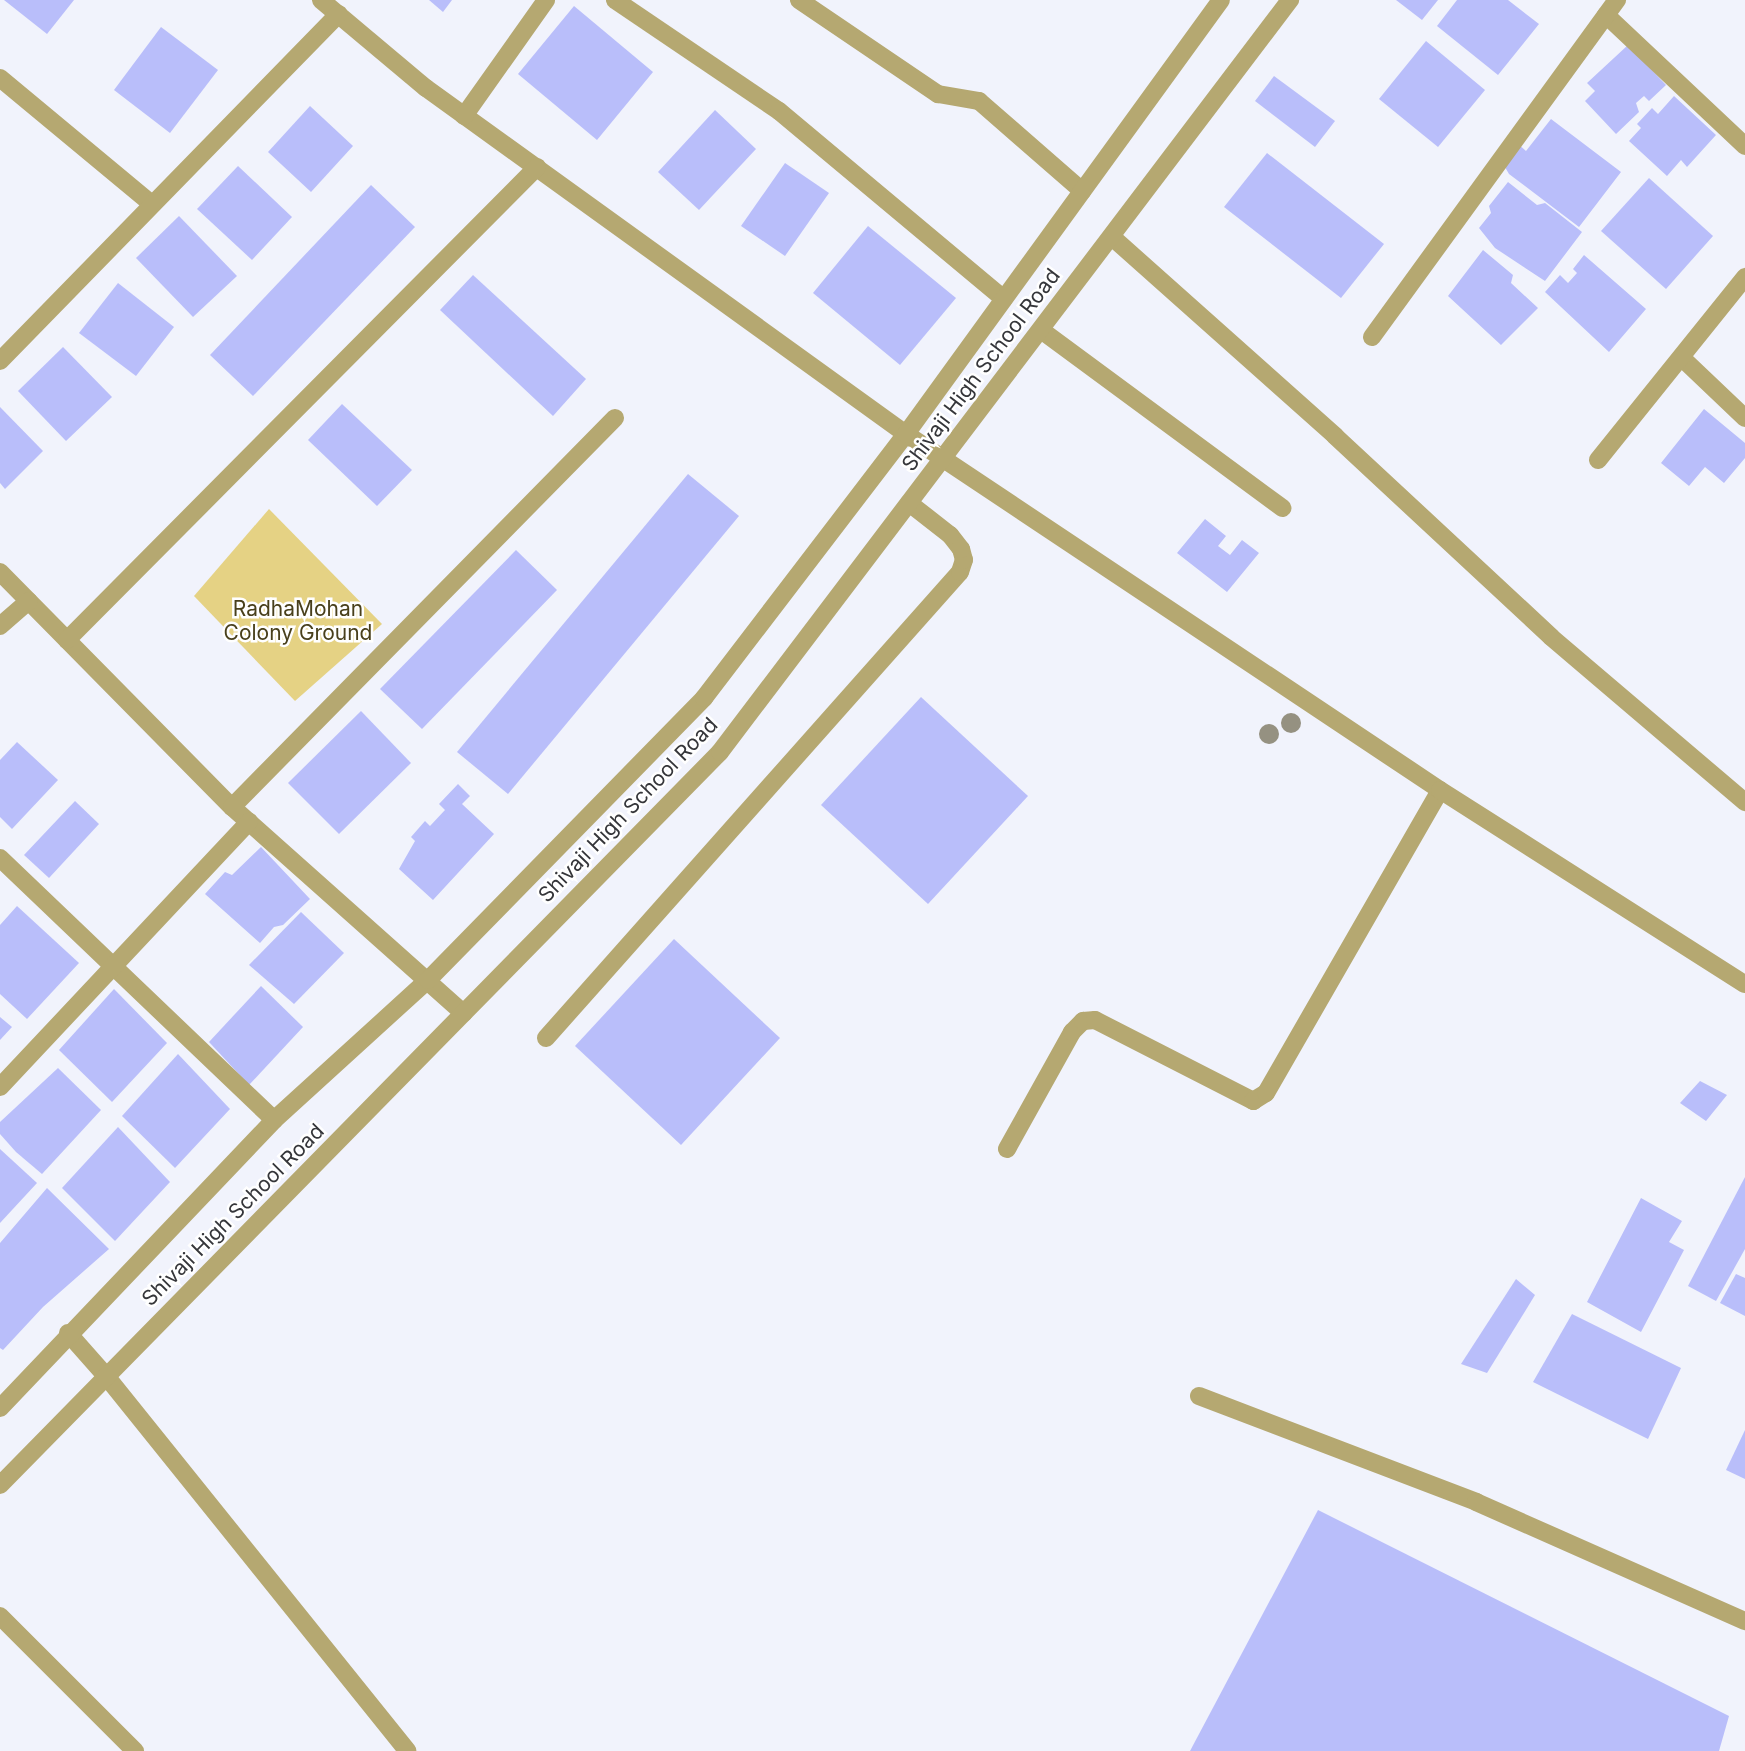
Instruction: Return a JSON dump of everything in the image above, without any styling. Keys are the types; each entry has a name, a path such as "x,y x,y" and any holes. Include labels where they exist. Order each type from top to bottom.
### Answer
{"street":[{"path":"321,0 426,88 906,434 1440,790 1745,984"},
{"path":"464,116 547,0"},
{"path":"615,0 779,111 1004,299"},
{"path":"799,0 938,94 979,101 1082,191"},
{"name":"Shivaji High School Road","path":"0,1408 274,1120 428,980 704,698 906,434 1221,0"},
{"name":"Shivaji High School Road","path":"0,1485 720,752 1290,0"},
{"path":"1372,337 1617,0"},
{"path":"0,360 339,14"},
{"path":"1605,15 1745,146"},
{"path":"0,78 152,204"},
{"path":"67,640 537,167"},
{"path":"1112,237 1335,436 1551,637 1745,802"},
{"path":"1598,460 1745,277"},
{"path":"1041,330 1282,508"},
{"path":"1682,358 1745,418"},
{"path":"232,807 615,418"},
{"path":"545,1038 960,572 964,561 961,550 950,535 909,503"},
{"path":"0,572 232,807 463,1013"},
{"path":"0,626 29,601"},
{"path":"1007,1149 1072,1032 1083,1021 1094,1020 1253,1101 1266,1093 1440,790"},
{"path":"0,1087 249,822"},
{"path":"0,858 114,964 274,1120"},
{"path":"68,1334 106,1376 407,1751"},
{"path":"1199,1396 1476,1502 1745,1621"},
{"path":"0,1616 135,1751"}],"green space":[{"name":"RadhaMohan Colony Ground","path":"269,509 382,624 295,701 194,596"}],"building":[{"path":"4,0 74,0 47,34"},
{"path":"429,0 452,0 443,12"},
{"path":"1396,0 1438,0 1422,20"},
{"path":"1457,0 1508,0 1539,24 1498,75 1437,26"},
{"path":"574,6 653,72 597,140 518,74"},
{"path":"161,27 218,70 170,133 114,90"},
{"path":"1426,41 1485,90 1438,147 1379,99"},
{"path":"1628,45 1666,85 1649,101 1644,96 1636,103 1639,112 1616,134 1585,101 1595,91 1587,83"},
{"path":"1274,76 1335,121 1315,147 1255,101"},
{"path":"1674,96 1716,135 1687,167 1681,160 1667,176 1629,141 1641,128 1637,124 1652,108 1658,114"},
{"path":"310,106 353,146 311,192 268,152"},
{"path":"715,110 756,149 699,210 658,172"},
{"path":"1551,119 1621,172 1579,227 1509,174 1502,162 1517,143 1526,151"},
{"path":"1267,153 1384,244 1341,298 1224,207"},
{"path":"785,163 829,193 785,256 741,226"},
{"path":"238,166 292,217 252,260 197,209"},
{"path":"1649,178 1713,236 1666,289 1601,231"},
{"path":"1508,182 1537,205 1545,203 1582,232 1545,281 1495,248 1479,228 1491,213 1489,206"},
{"path":"371,185 415,227 253,396 210,355"},
{"path":"179,216 237,276 193,317 136,258"},
{"path":"868,226 956,298 900,365 813,293"},
{"path":"1483,250 1513,275 1511,283 1538,308 1501,345 1448,296"},
{"path":"1584,255 1646,309 1609,352 1545,292 1560,275 1568,283 1577,273 1573,269"},
{"path":"473,275 586,379 553,416 440,310"},
{"path":"118,283 174,327 136,376 79,333"},
{"path":"63,347 112,397 66,441 18,391"},
{"path":"342,404 412,470 377,506 308,440"},
{"path":"0,407 43,451 5,489 0,483"},
{"path":"1704,409 1745,443 1745,458 1724,483 1705,467 1689,486 1661,463"},
{"path":"688,474 739,516 508,794 457,752"},
{"path":"1205,519 1226,536 1218,546 1230,555 1242,540 1259,553 1227,592 1177,553"},
{"path":"516,550 557,590 422,729 380,689"},
{"path":"921,697 1028,796 928,904 821,805"},
{"path":"361,711 411,763 339,834 288,783"},
{"path":"17,742 58,780 12,829 0,817 0,760"},
{"path":"458,784 470,796 462,804 494,834 433,900 399,869 415,841 411,837 425,821 430,826 445,810 439,804"},
{"path":"75,801 99,824 49,878 24,855"},
{"path":"261,847 310,899 283,925 274,927 260,943 205,894 225,872 232,875"},
{"path":"17,906 79,963 27,1019 0,994 0,925"},
{"path":"301,912 344,953 294,1004 249,965"},
{"path":"674,939 780,1038 681,1145 575,1046"},
{"path":"261,986 303,1027 249,1085 209,1042"},
{"path":"114,989 167,1043 112,1102 59,1050"},
{"path":"0,1017 12,1027 0,1040"},
{"path":"178,1054 230,1109 175,1168 122,1116"},
{"path":"58,1068 101,1110 42,1174 0,1134 0,1122"},
{"path":"1700,1081 1727,1095 1706,1121 1680,1103"},
{"path":"118,1127 170,1182 115,1241 62,1188"},
{"path":"0,1149 37,1183 0,1223"},
{"path":"1745,1177 1745,1249 1716,1301 1688,1286"},
{"path":"47,1188 109,1249 43,1307 3,1350 0,1348 0,1243"},
{"path":"1641,1198 1682,1221 1669,1242 1684,1250 1641,1332 1587,1302"},
{"path":"1736,1274 1745,1278 1745,1316 1720,1303"},
{"path":"1516,1279 1535,1295 1487,1373 1461,1364"},
{"path":"1572,1314 1681,1368 1648,1439 1533,1382"},
{"path":"1745,1430 1745,1479 1726,1470"},
{"path":"1318,1510 1729,1716 1719,1751 1190,1751"}]}
